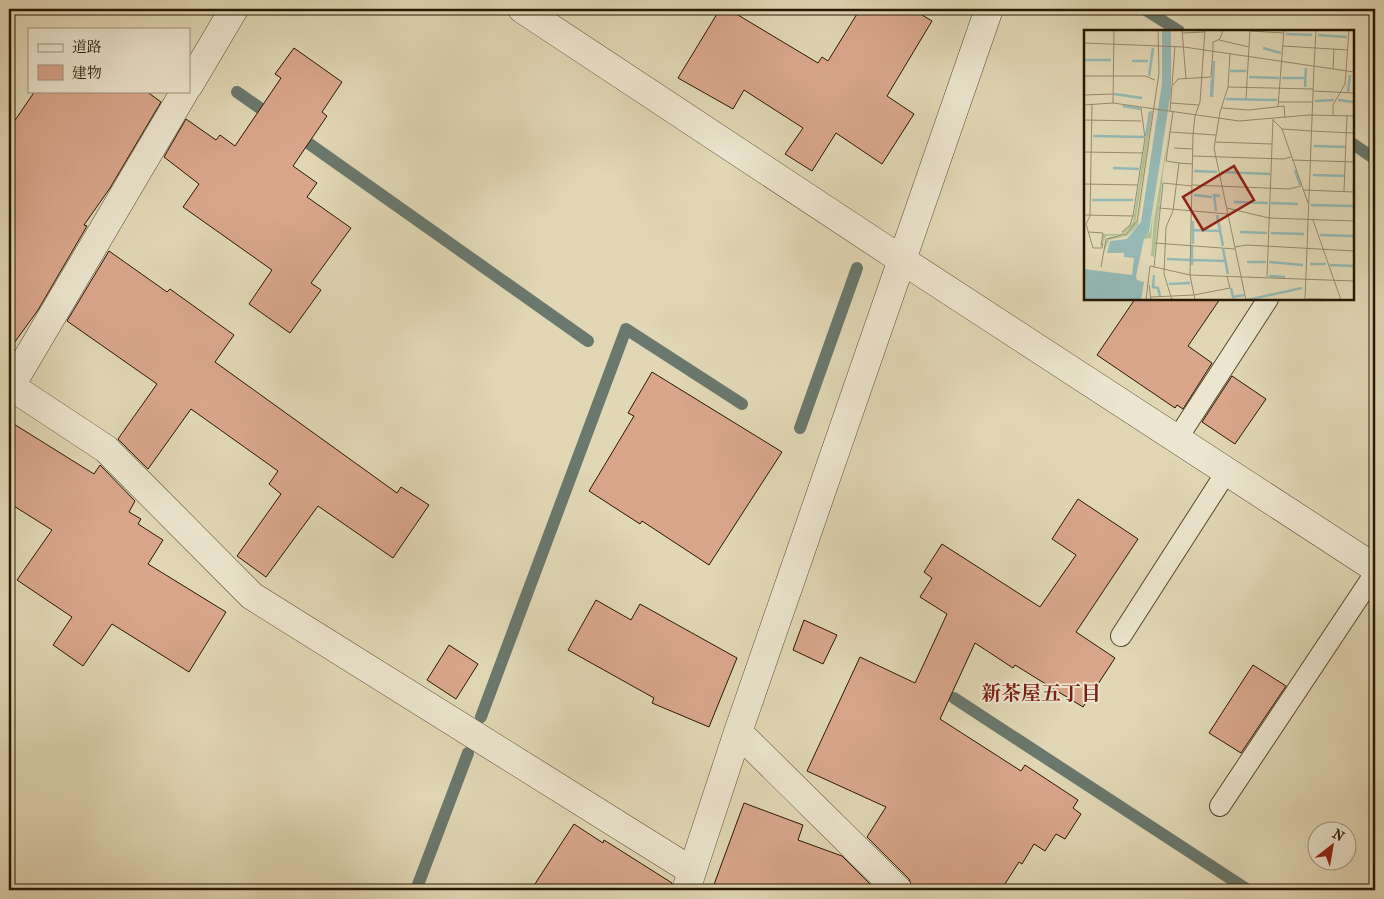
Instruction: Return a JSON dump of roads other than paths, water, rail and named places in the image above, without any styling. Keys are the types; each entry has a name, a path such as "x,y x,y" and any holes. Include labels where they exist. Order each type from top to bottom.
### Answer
{"street":[{"path":"190,83 234,9"},
{"path":"522,9 902,260 1375,568"},
{"path":"184,92 9,387 106,449 252,596 689,881 738,732 989,9"},
{"path":"738,732 898,890"}],"lane":[{"path":"1177,439 1267,300"},
{"path":"1121,636 1227,471"},
{"path":"1220,806 1375,573"}],"waterway":[{"path":"1144,9 1177,30"},
{"path":"237,92 274,118"},
{"path":"294,133 588,341"},
{"path":"1354,145 1375,159"},
{"path":"800,428 857,268"},
{"path":"481,717 626,329 742,404"},
{"path":"954,698 1248,890"},
{"path":"416,890 468,753"}],"district":[{"name":"新茶屋五丁目","path":"1041,693"}]}
